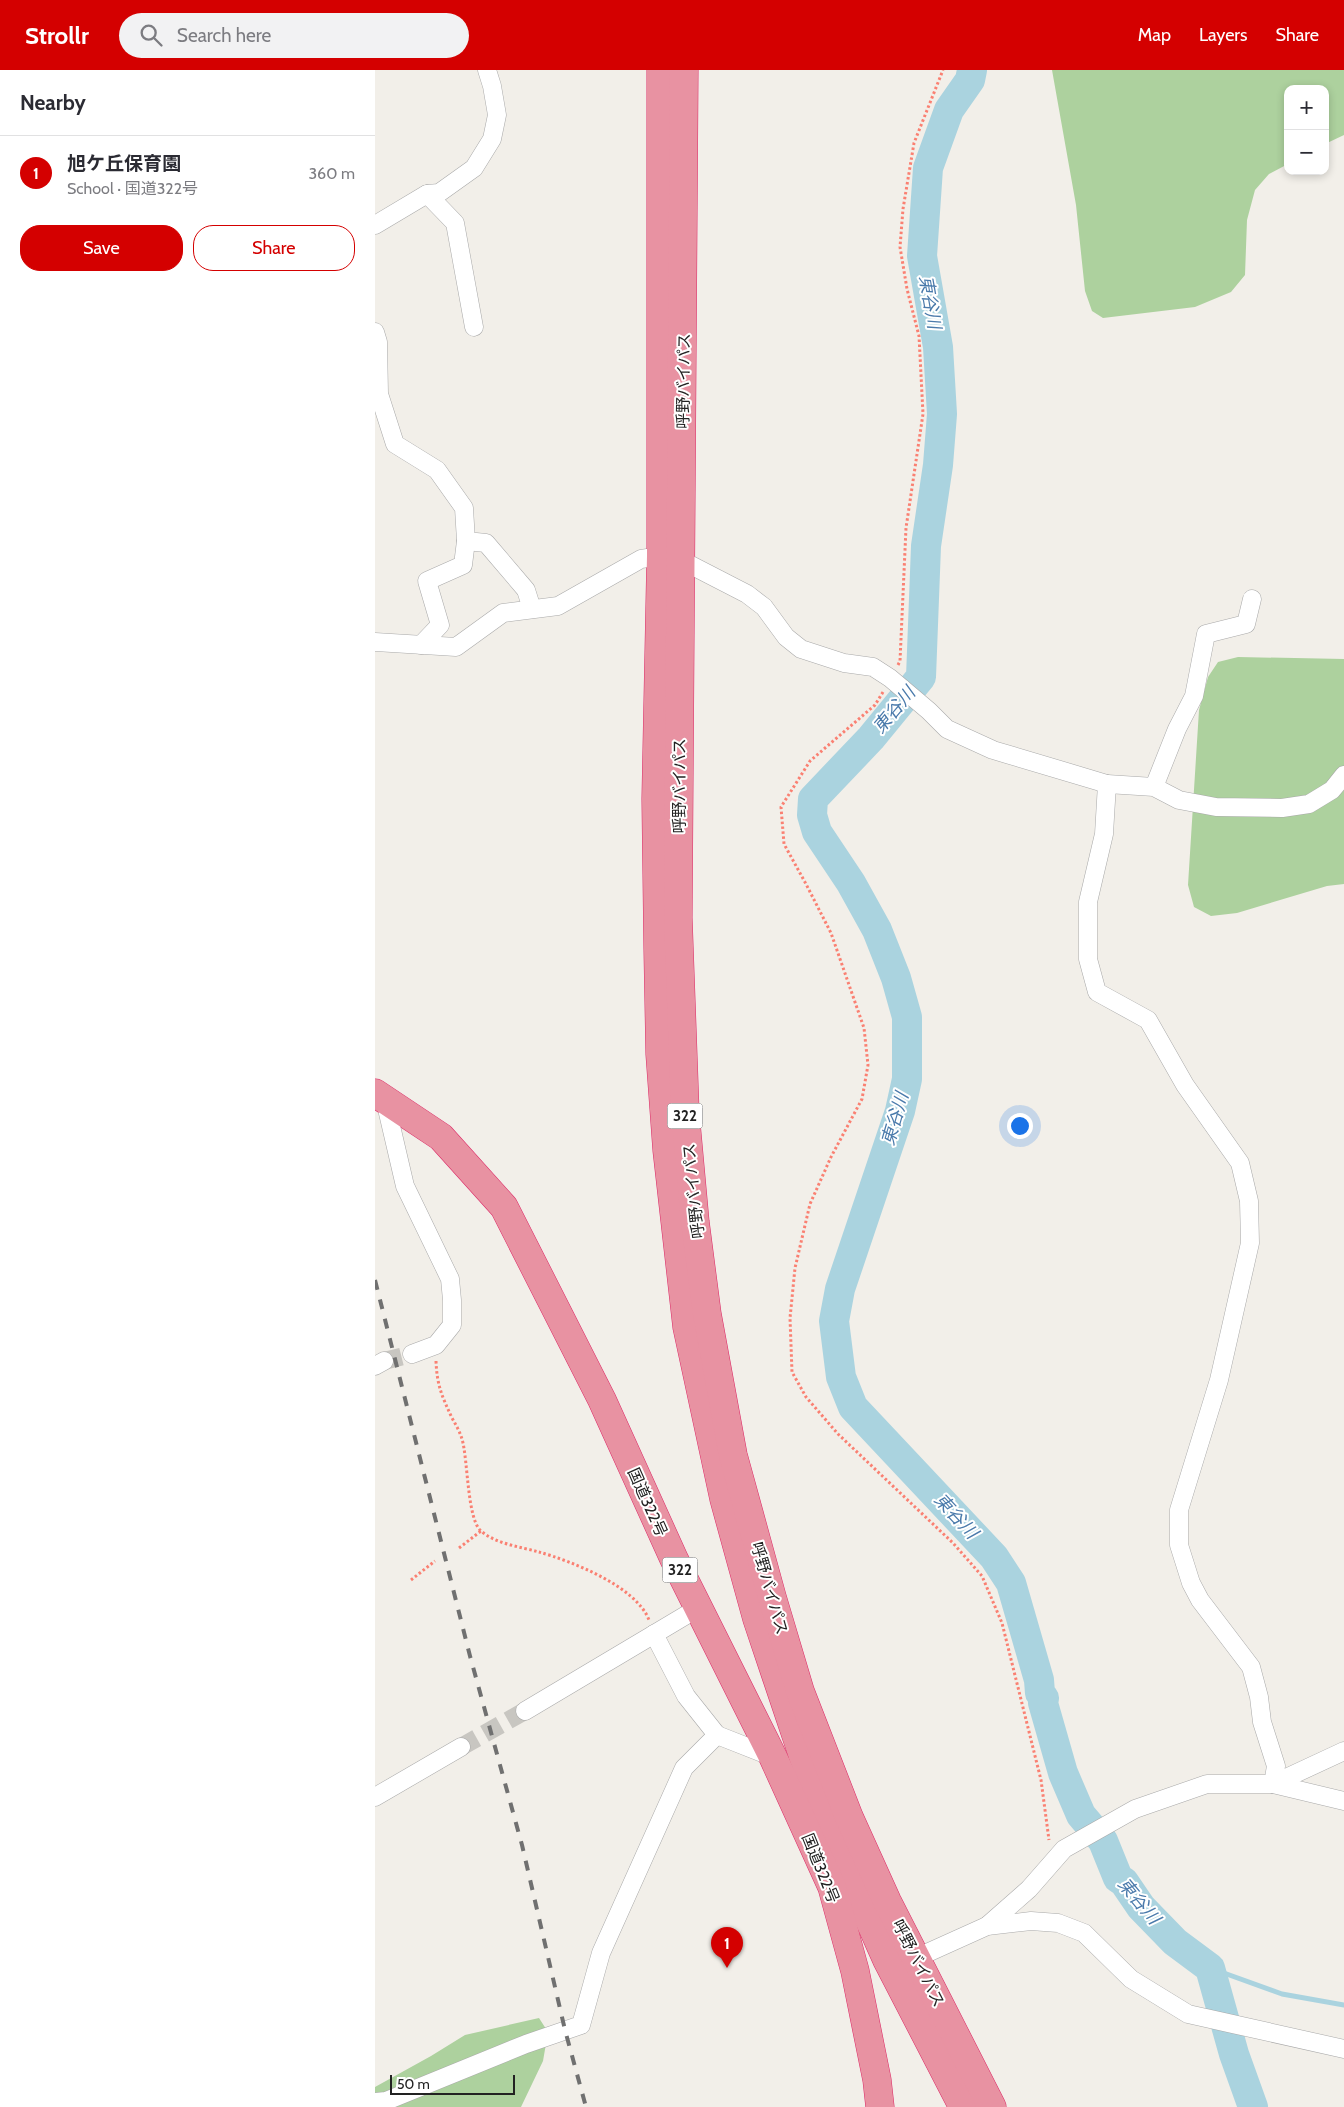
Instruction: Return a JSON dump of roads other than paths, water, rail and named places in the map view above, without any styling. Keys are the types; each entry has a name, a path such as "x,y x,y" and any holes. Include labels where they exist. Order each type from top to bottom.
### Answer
{"highway":[{"name":"呼野バイパス","path":"661,70 681,1024 685,1112 695,1222 707,1314 733,1455 800,1691 849,1817 915,1958 992,2107"},
{"name":"呼野バイパス","path":"684,70 683,341 656,799 660,1054 667,1150 687,1327 724,1499 757,1620 803,1756 842,1859 887,1960 963,2107"},
{"name":"国道322号","path":"378,1091 441,1137 504,1207 602,1400 698,1608 773,1757 832,1887 855,1971 877,2080 880,2107"}],"street":[{"path":"375,225 427,194 439,193 474,168 492,139 497,115 487,70"},
{"path":"427,194 455,223 474,328"},
{"path":"375,332 378,342 377,379 379,394 395,444 437,470 464,508 466,542 463,565 427,581 440,626 421,645"},
{"path":"466,542 486,543 527,590 532,609"},
{"path":"375,642 456,647 503,613 558,606 641,559 671,558 747,594 764,607 786,637 801,649 836,661 873,667 891,678 947,729 993,750 1107,784 1155,787 1179,800 1216,807 1282,808 1309,804 1332,790 1344,775"},
{"path":"1155,787 1177,728 1194,696 1206,634 1246,624 1252,599"},
{"path":"1107,784 1104,834 1088,902 1088,959 1097,992 1148,1020 1185,1085 1240,1163 1249,1201 1250,1243 1219,1380 1179,1510 1178,1527 1179,1545 1191,1583 1200,1600 1251,1667 1259,1697 1262,1722 1276,1766 1273,1784"},
{"path":"378,1091 405,1186 450,1279 452,1325 436,1345 412,1354"},
{"path":"525,1711 698,1608"},
{"path":"655,1634 686,1696 717,1735 773,1757"},
{"path":"375,2102 386,2100 526,2044 581,2025 601,1952 684,1768 717,1735"},
{"path":"375,1797 461,1747"},
{"path":"1273,1784 1344,1751"},
{"path":"887,1960 915,1958 987,1926 1029,1889 1058,1855 1135,1809 1207,1784 1273,1784 1344,1801"},
{"path":"987,1926 1031,1922 1057,1923 1083,1933 1131,1979 1187,2014 1344,2049"}],"waterway":[{"name":"東谷川","path":"972,70 970,80 949,110 928,168 922,256 938,347 942,414 938,465 926,546 921,677 871,738 813,799 812,815 817,832 851,883 877,930 896,978 907,1017 907,1079 900,1111 840,1289 834,1321 841,1377 853,1407 994,1557 1011,1583 1063,1773 1081,1815 1103,1841 1118,1878 1124,1882 1141,1907 1175,1942 1210,1968 1234,2054 1253,2107"},
{"path":"1210,1968 1282,1994 1344,2005"}],"tunnel":[{"path":"384,1361 412,1354"},
{"path":"461,1747 525,1711"}],"railway":[{"path":"375,1280 470,1656 522,1845 565,2030 586,2107"}],"place":[{"name":"旭ケ丘保育園","path":"727,1968"}]}
